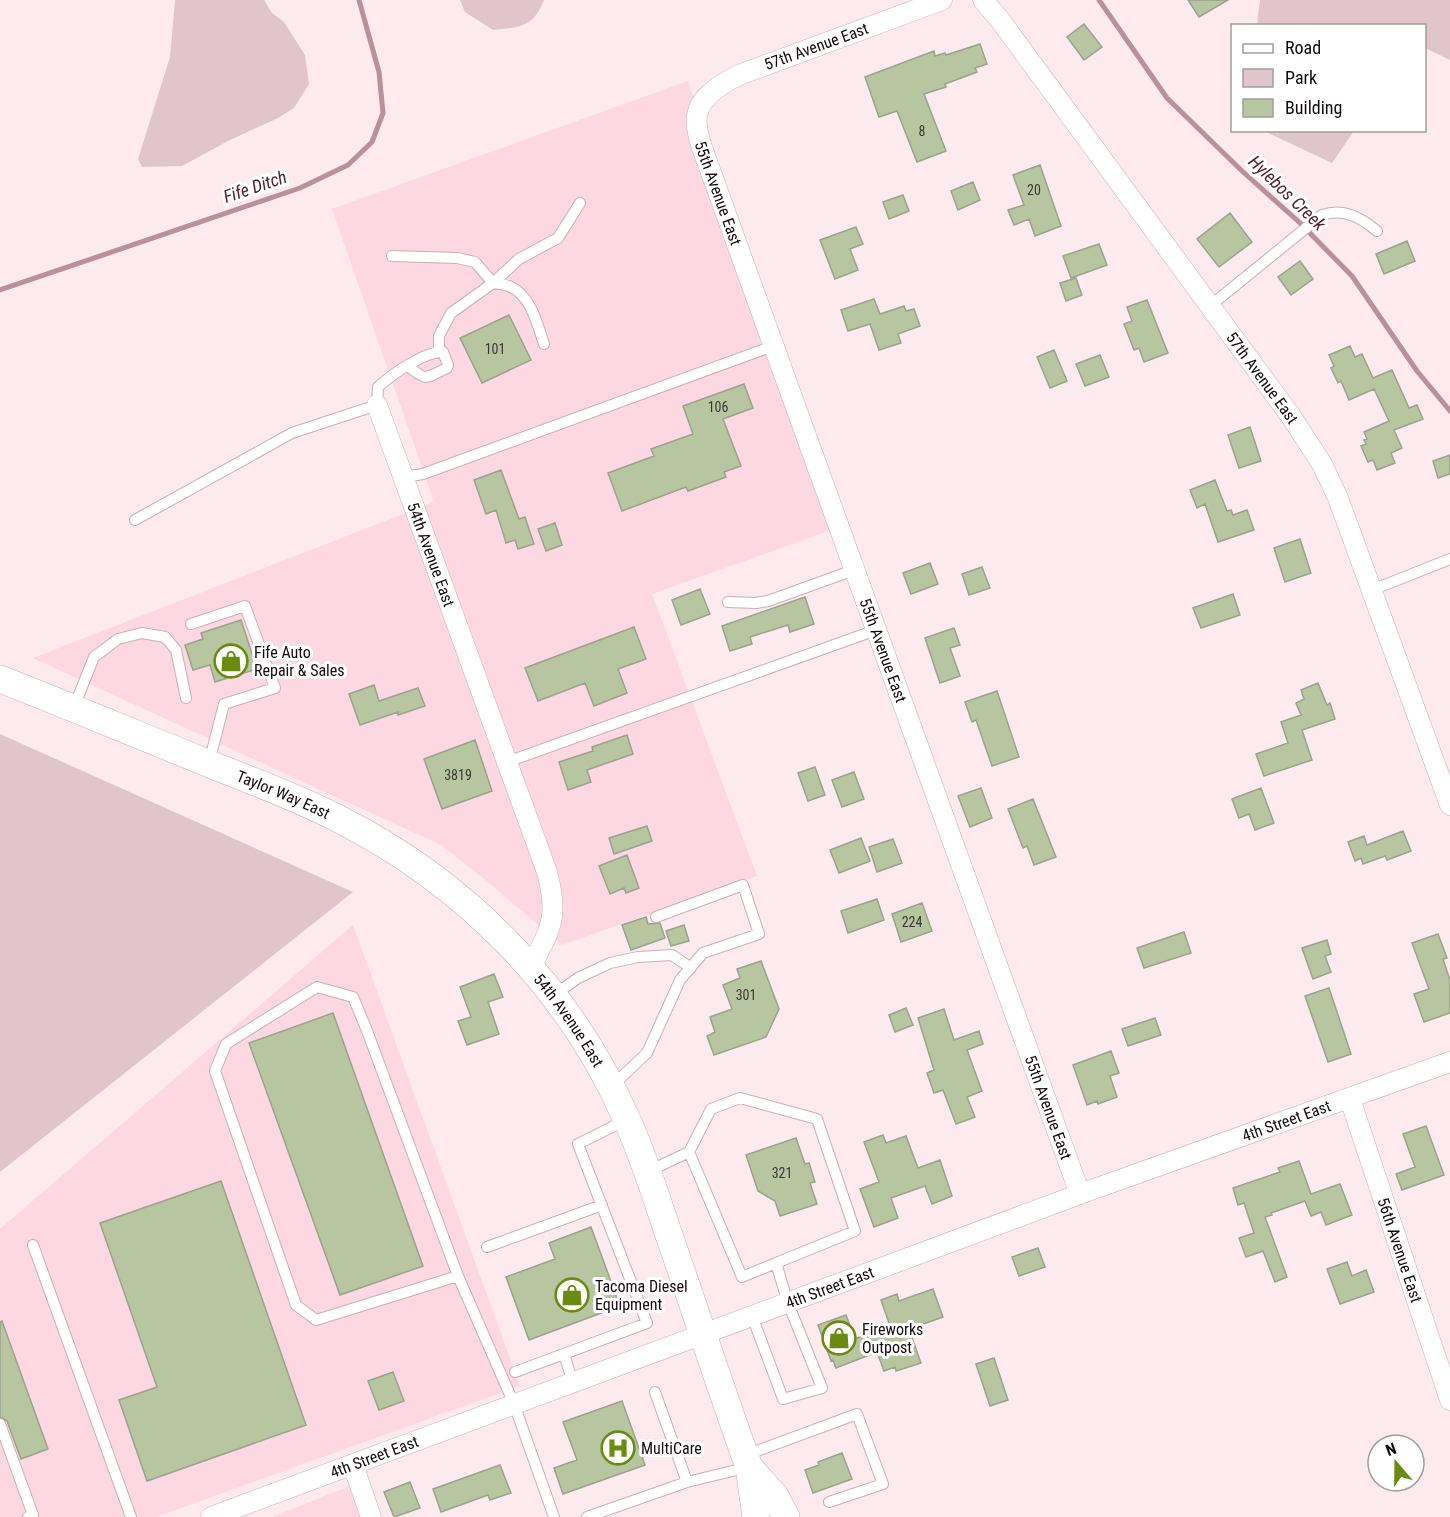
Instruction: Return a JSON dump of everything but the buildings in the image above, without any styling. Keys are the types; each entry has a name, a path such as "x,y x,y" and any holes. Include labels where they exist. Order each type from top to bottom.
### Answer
{"main road":[{"name":"Taylor Way East","path":"0,679 338,818 407,858 472,908 531,967"},
{"name":"54th Avenue East","path":"531,967 581,1035 627,1119 747,1461 756,1517"},
{"name":"54th Avenue East","path":"747,1461 775,1496 786,1517"}],"street":[{"name":"57th Avenue East","path":"699,106 714,88 739,75 942,0"},
{"name":"57th Avenue East","path":"983,0 989,5 1300,429 1322,464 1338,498 1450,805"},
{"name":"55th Avenue East","path":"699,106 697,120 702,147 1080,1194"},
{"name":"54th Avenue East","path":"377,405 547,872 554,905 548,932 531,967"},
{"name":"4th Street East","path":"211,1517 1080,1194 1450,1062"},
{"name":"56th Avenue East","path":"1350,1099 1450,1400"},
{"path":"353,1466 371,1517"}],"lane":[{"path":"408,366 422,378 447,368 443,352 440,351 439,336 452,313 493,283 519,259 558,238 579,203"},
{"path":"1210,306 1317,219 1331,212 1342,212 1365,222 1377,231"},
{"path":"392,256 457,258 475,262 493,283 512,287 523,296 534,316 544,344"},
{"path":"404,477 423,474 773,346"},
{"path":"135,520 291,433 377,405 378,387 387,379 424,357 440,351"},
{"path":"1372,590 1450,560"},
{"path":"728,602 768,601 854,570"},
{"path":"191,624 246,606 275,688 224,704 209,764"},
{"path":"507,762 876,630"},
{"path":"74,708 94,657 118,639 142,633 165,637 176,650 186,698"},
{"path":"611,1087 648,1053 680,980 704,952 759,934 743,885 656,917"},
{"path":"554,996 578,978 610,963 638,957 672,955 691,968"},
{"path":"458,1276 316,1320 296,1305 215,1071 226,1044 317,987 353,997 458,1276 514,1404 554,1517"},
{"path":"647,1172 689,1152 711,1110 740,1098 817,1119 855,1231 742,1277 689,1152"},
{"path":"515,1372 647,1323 578,1143 627,1119"},
{"path":"487,1248 602,1205"},
{"path":"33,1245 131,1517"},
{"path":"752,1316 783,1399 822,1388 788,1303 776,1263"},
{"path":"564,1354 573,1383"},
{"path":"655,1392 687,1482"},
{"path":"587,1517 747,1461 857,1414 883,1484 829,1502"},
{"path":"0,1424 33,1515 28,1517"}],"shaded area":[{"path":"688,81 842,526 652,594 757,876 562,945 441,845 33,658 434,502 332,209"},
{"path":"353,925 520,1386 156,1517 0,1517 0,1229"},
{"path":"350,1486 361,1517 272,1517"}],"green space":[{"path":"175,0 264,0 272,13 284,22 305,55 309,84 294,108 182,166 142,167 138,159 170,57"},
{"path":"460,0 544,0 530,21 518,27 493,30 465,12"},
{"path":"1260,0 1450,0 1450,60 1426,48 1426,24 1257,24"},
{"path":"1266,132 1353,132 1332,163"},
{"path":"0,734 353,892 0,1172"}],"waterway":[{"name":"Fife Ditch","path":"0,290 300,188 348,165 372,142 383,113 379,72 359,0"},
{"name":"Hylebos Creek","path":"1099,0 1167,98 1242,171 1299,222 1352,276 1417,371 1450,411"}],"place":[{"name":"Fife Auto Repair & Sales","path":"231,661"},
{"name":"Tacoma Diesel Equipment","path":"572,1295"},
{"name":"Fireworks Outpost","path":"839,1338"},
{"name":"MultiCare","path":"618,1448"}]}
